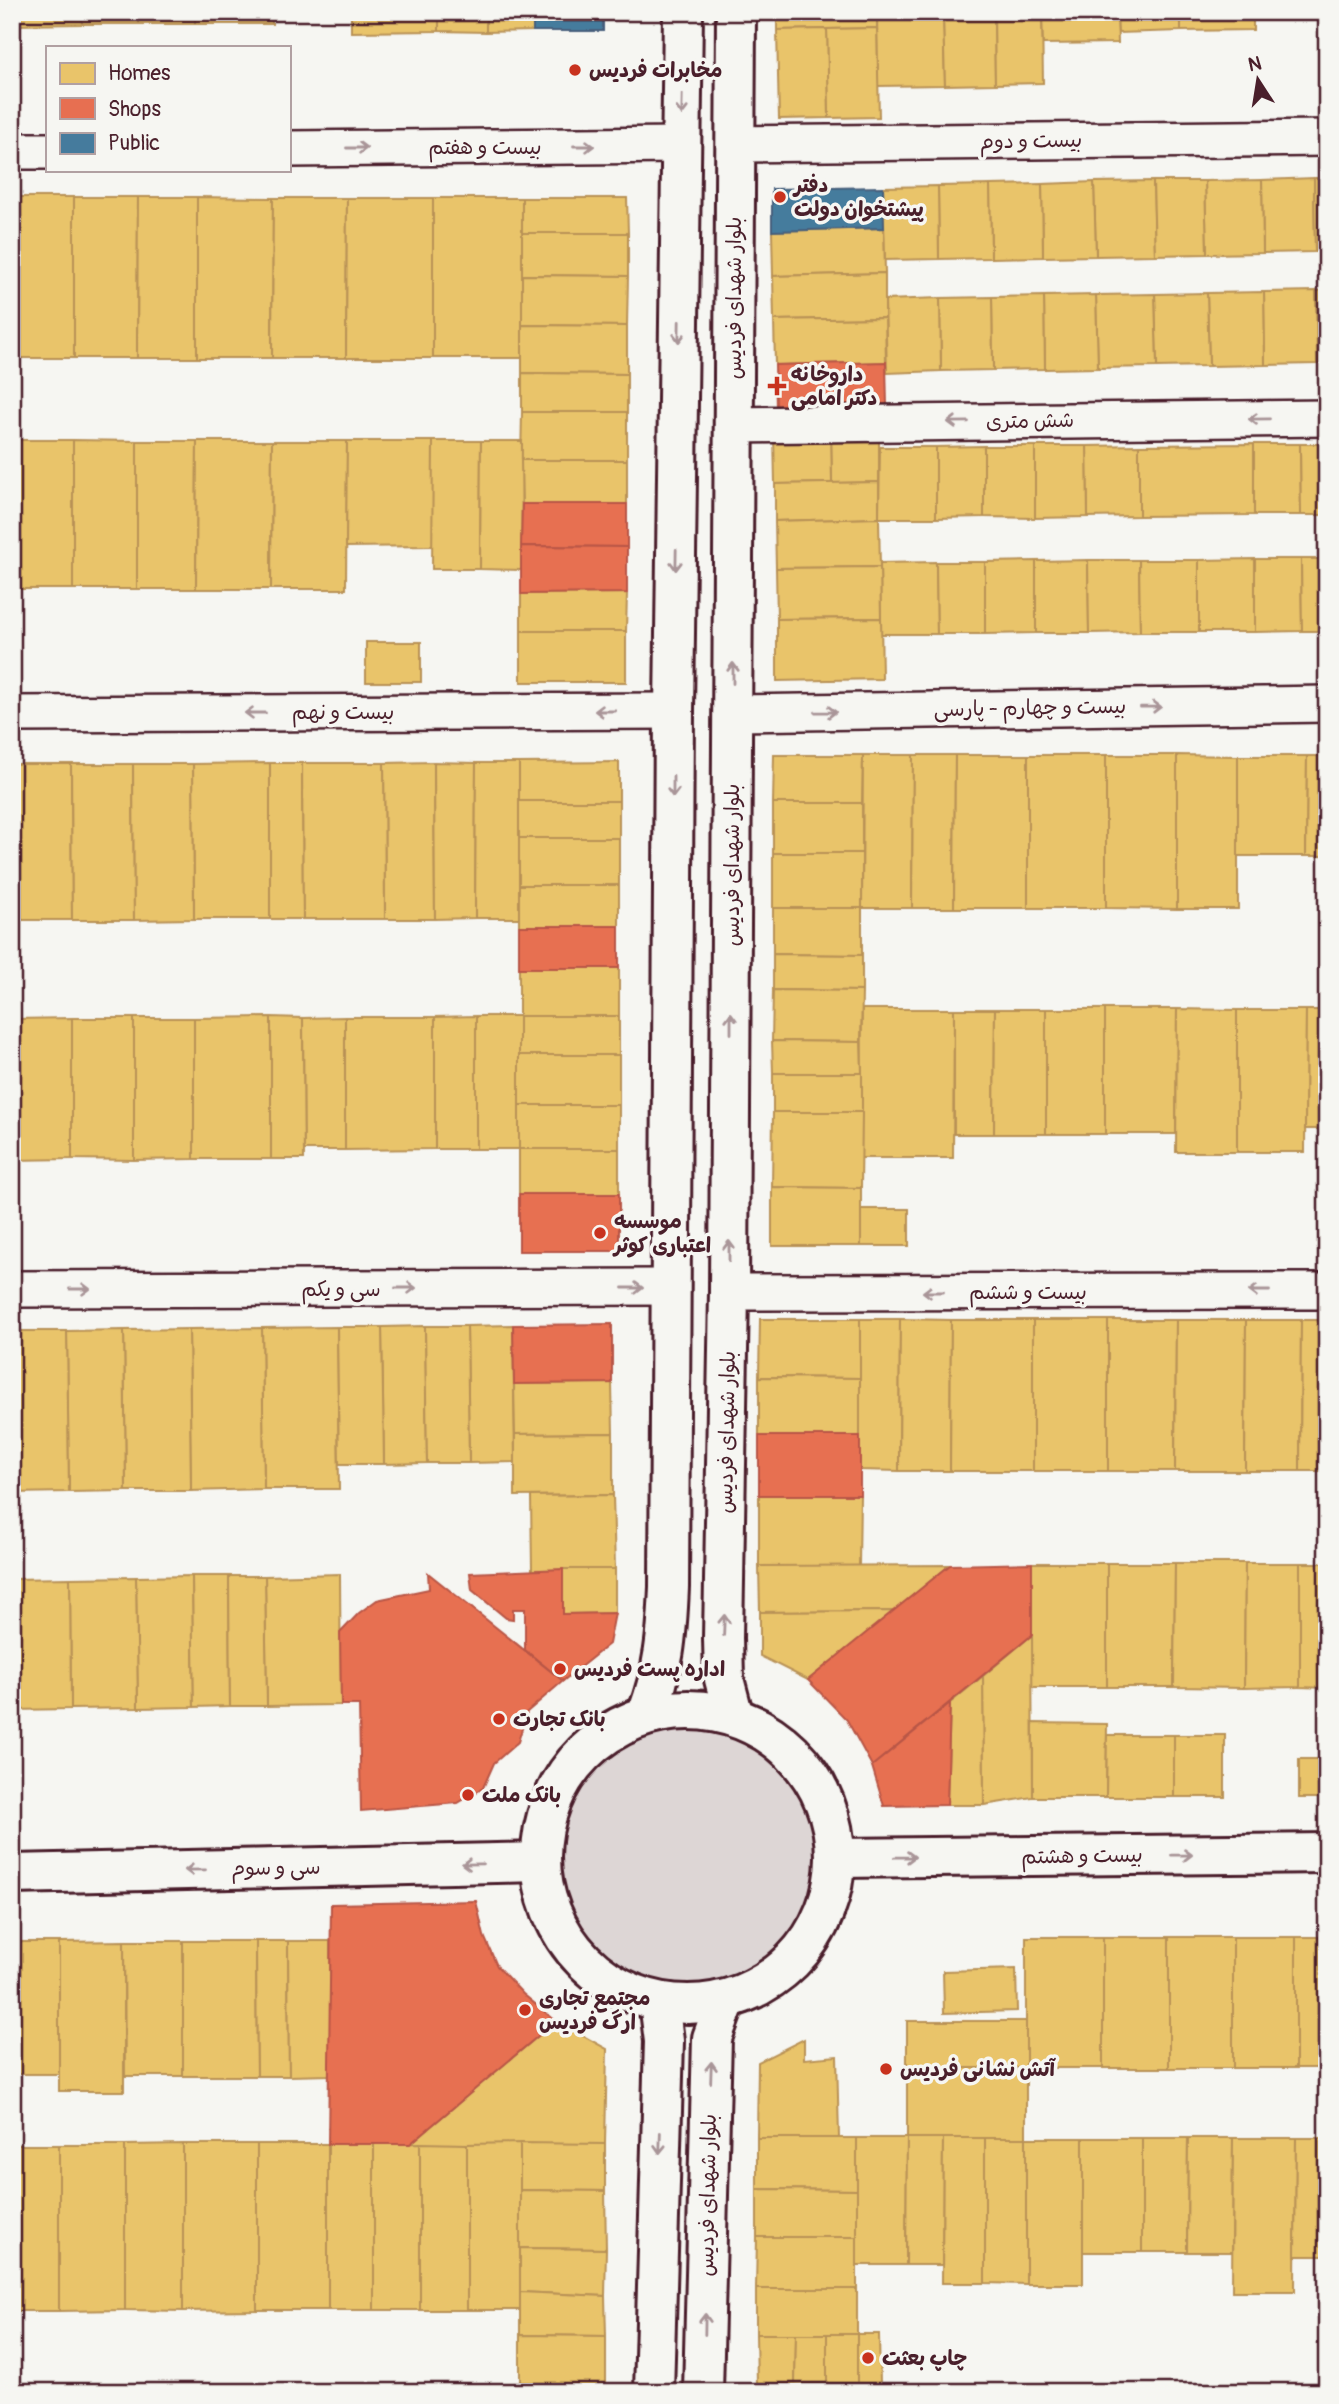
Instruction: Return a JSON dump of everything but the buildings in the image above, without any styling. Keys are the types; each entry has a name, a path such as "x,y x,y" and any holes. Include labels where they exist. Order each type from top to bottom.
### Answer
{"main road":[{"path":"647,1715 660,1680 667,1643 669,1587 674,711 683,12"},
{"name":"بلوار شهدای فردیس","path":"734,1717 724,1679 723,1638 729,1292 736,12"},
{"path":"676,1710 706,1711 734,1717 774,1737 806,1768 828,1807 837,1858 830,1900 807,1945 771,1979 726,2000 692,2005 659,2002 613,1984 575,1953 550,1911 540,1862 544,1824 558,1787 565,1777 581,1756 611,1731 647,1715 676,1710"},
{"name":"بیست و هشتم","path":"837,1858 1327,1853"},
{"name":"سی و سوم","path":"12,1874 540,1862"},
{"name":"بلوار شهدای فردیس","path":"703,2392 712,2038 726,2000"},
{"path":"654,2392 664,2041 659,2002"}],"street":[{"name":"بیست و دوم","path":"735,144 1327,138"},
{"name":"بیست و هفتم","path":"290,149 682,145"},
{"path":"12,151 46,150"},
{"name":"شش متری","path":"733,425 1327,418"},
{"name":"بیست و چهارم - پارسی","path":"733,713 1327,704"},
{"name":"بیست و نهم","path":"12,714 674,711"},
{"name":"سی و یکم","path":"12,1289 670,1287"},
{"name":"بیست و ششم","path":"729,1292 1327,1291"}],"shaded area":[{"path":"688,1727 738,1737 760,1749 780,1765 796,1785 808,1807 818,1857 808,1907 796,1929 780,1949 760,1965 738,1977 688,1987 638,1977 616,1965 596,1949 580,1929 568,1907 558,1857 568,1807 580,1785 596,1765 616,1749 638,1737"}],"place":[{"name":"مخابرات فردیس","path":"575,70"},
{"name":"دفتر پیشتخوان دولت","path":"780,197"},
{"name":"داروخانه دکتر امامی","path":"777,386"},
{"name":"موسسه اعتباری کوثر","path":"600,1233"},
{"name":"اداره پست فردیس","path":"560,1669"},
{"name":"بانک تجارت","path":"499,1719"},
{"name":"بانک ملت","path":"468,1795"},
{"name":"مجتمع تجاری ارگ فردیس","path":"525,2010"},
{"name":"آتش نشانی فردیس","path":"886,2069"},
{"name":"چاپ بعثت","path":"868,2358"}]}
